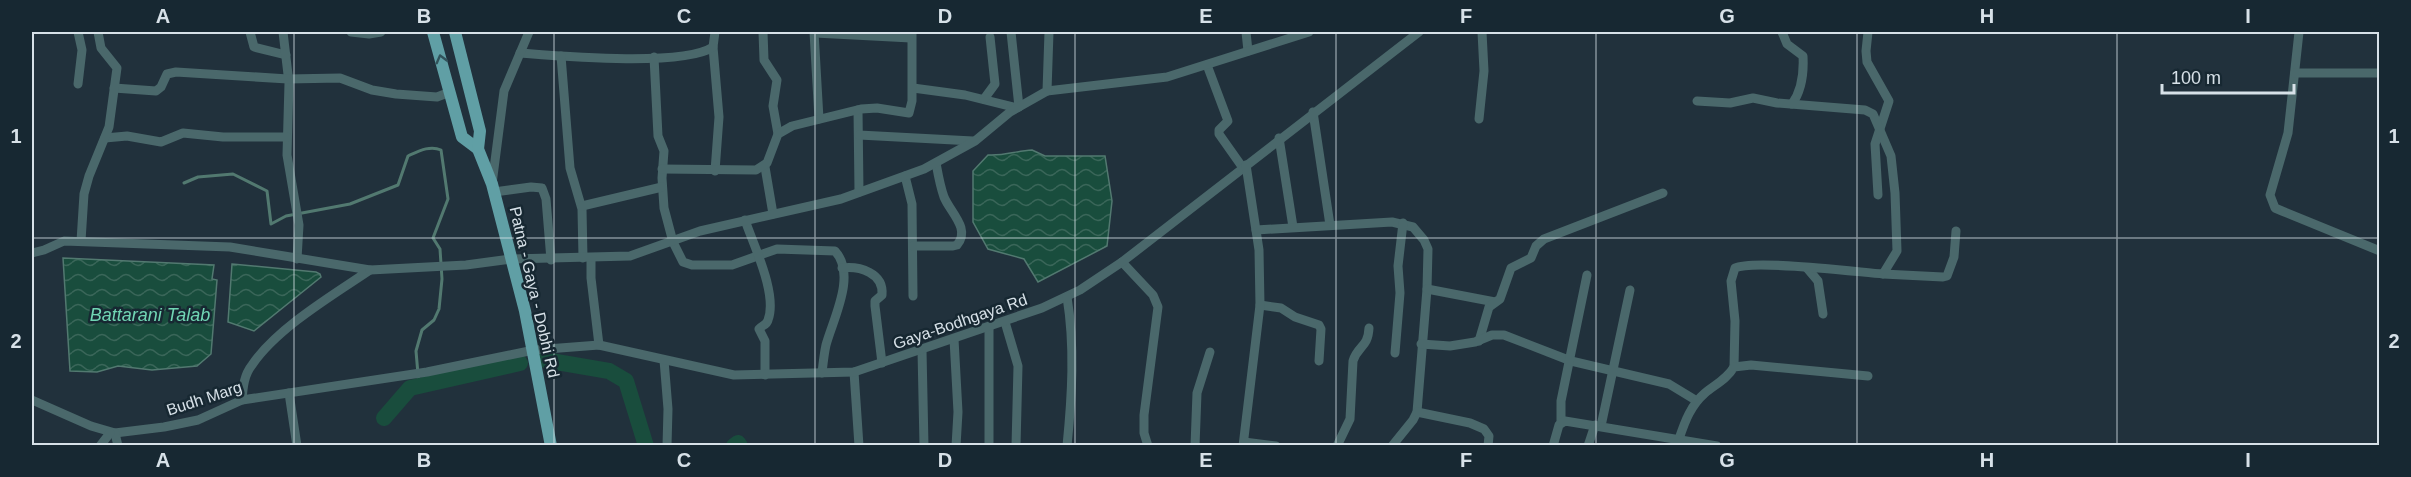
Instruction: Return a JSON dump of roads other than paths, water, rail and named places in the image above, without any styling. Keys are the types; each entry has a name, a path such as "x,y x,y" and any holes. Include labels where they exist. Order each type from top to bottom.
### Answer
{"main road":[{"path":"434,32 462,137 478,149"},
{"path":"455,32 480,131 478,149"},
{"name":"Patna - Gaya - Dobhi Rd","path":"478,149 493,188 512,259 534,350 550,446"}],"street":[{"path":"78,32 82,50 78,84"},
{"path":"81,241 85,188 105,138 117,68 101,48 98,32"},
{"path":"250,32 254,47 286,55"},
{"path":"283,32 288,79 287,155 298,220 297,259"},
{"path":"351,32 369,34 381,32"},
{"path":"529,32 504,91 493,188 542,188 546,199 551,260"},
{"path":"715,171 719,117 713,47 716,32"},
{"path":"763,32 764,60 777,80 773,106 778,134 765,167 772,214"},
{"path":"778,134 792,126 858,110 877,108 909,113 912,106 912,35 814,32 819,119"},
{"path":"1011,32 1018,108"},
{"path":"1047,91 1049,32"},
{"path":"1246,32 1248,51"},
{"path":"32,253 64,241 230,247 370,270 512,259 551,260 630,256 700,231 819,204 906,176 936,163 975,141 1018,108 1047,91 1167,77 1307,32"},
{"name":"Gaya-Bodhgaya Rd","path":"427,372 534,350 599,345 723,373 765,375 854,372 1005,322 1068,297 1122,262 1419,32"},
{"path":"1479,119 1484,60 1482,32"},
{"path":"1782,32 1789,47 1803,56 1802,79 1792,104"},
{"path":"1868,32 1867,62 1888,101 1875,144 1878,195"},
{"path":"2299,32 2288,133 2271,190 2271,201 2275,208 2379,251"},
{"path":"984,99 995,84 990,37"},
{"path":"520,53 600,59 695,54 713,47"},
{"path":"561,56 570,168 582,206 599,345"},
{"path":"654,57 658,136 664,151 662,187 666,218 679,258 687,264 736,265 759,255 783,249 835,250 842,268 842,297 826,344 822,373"},
{"path":"1207,65 1228,121 1219,130 1219,134 1244,167 1256,230 1260,268 1260,305 1243,444 1276,446"},
{"path":"114,88 156,91 161,87 166,74 176,72 288,79 340,78 372,90 396,94 437,97 450,92"},
{"path":"2295,73 2379,74"},
{"path":"912,88 944,91 1018,108"},
{"path":"1696,101 1730,103 1753,98 1869,111 1875,117 1894,168 1898,237 1896,256 1883,274"},
{"path":"858,110 859,192"},
{"path":"1313,112 1330,225"},
{"path":"105,138 127,136 160,142 183,133 223,137 287,137"},
{"path":"859,135 975,141"},
{"path":"1280,138 1293,227"},
{"path":"913,246 953,246 957,245 961,238 960,224 944,195 936,163"},
{"path":"662,169 685,168 715,171 765,167"},
{"path":"906,176 912,204 913,296"},
{"path":"582,206 662,187"},
{"path":"1479,341 1489,307 1500,299 1511,268 1531,258 1536,246 1544,239 1663,193"},
{"path":"745,220 759,255 768,292 770,313 767,322 759,329 765,341 765,375"},
{"path":"1256,230 1403,223 1417,230 1426,244 1427,289 1417,412 1392,446"},
{"path":"1395,353 1400,293 1398,266 1403,223"},
{"path":"1679,439 1687,416 1697,401 1727,378 1734,367 1735,321 1731,280 1735,268 1744,265 1947,276 1954,257 1956,231"},
{"path":"1122,262 1153,295 1158,307 1144,415 1144,433 1148,446"},
{"path":"842,268 864,269 882,286 882,295 875,301 882,363"},
{"path":"1808,268 1818,281 1823,314"},
{"path":"242,400 243,382 251,365 275,338 370,270"},
{"path":"1553,446 1562,422 1561,401 1587,275"},
{"path":"1427,289 1495,302"},
{"path":"1588,446 1598,426 1613,372 1630,290"},
{"path":"1067,446 1072,385 1071,323 1068,297"},
{"path":"1260,305 1281,308 1295,317 1319,325 1321,329 1318,361"},
{"path":"1005,322 1018,366 1016,446"},
{"path":"988,327 989,446"},
{"path":"1337,446 1350,419 1353,361 1355,354 1367,340 1369,328"},
{"path":"1421,344 1450,346 1479,341 1492,335 1504,335 1571,361 1669,384 1697,401"},
{"path":"954,339 958,412 956,446"},
{"path":"922,350 924,446"},
{"path":"1195,446 1197,393 1210,352"},
{"path":"664,360 668,446"},
{"path":"1734,367 1751,365 1868,376"},
{"name":"Budh Marg","path":"32,400 91,426 113,433 164,428 198,420 242,400 427,372"},
{"path":"854,372 859,446"},
{"path":"289,393 297,446"},
{"path":"1417,412 1479,427 1489,436 1488,446"},
{"path":"1562,422 1717,446"},
{"path":"100,446 113,433 118,446"}],"water":[{"path":"1032,150 1045,156 1105,156 1112,201 1107,246 1038,282 1024,259 988,249 973,222 973,171 988,155"},
{"name":"Battarani Talab","path":"63,258 214,265 212,279 217,280 211,354 197,366 152,370 118,366 97,372 70,371"},
{"path":"232,264 316,272 321,277 254,331 228,322"}],"waterway":[{"path":"184,183 198,177 233,174 267,191 271,224 286,216 350,204 398,185 408,156 429,148 441,150 448,199 433,238 440,249 442,279 439,309 434,320 422,330 416,351 419,386"},
{"path":"545,360 609,371 626,381 646,446"},
{"path":"384,418 410,388 520,363"},
{"path":"734,446 738,443 740,446"}]}
